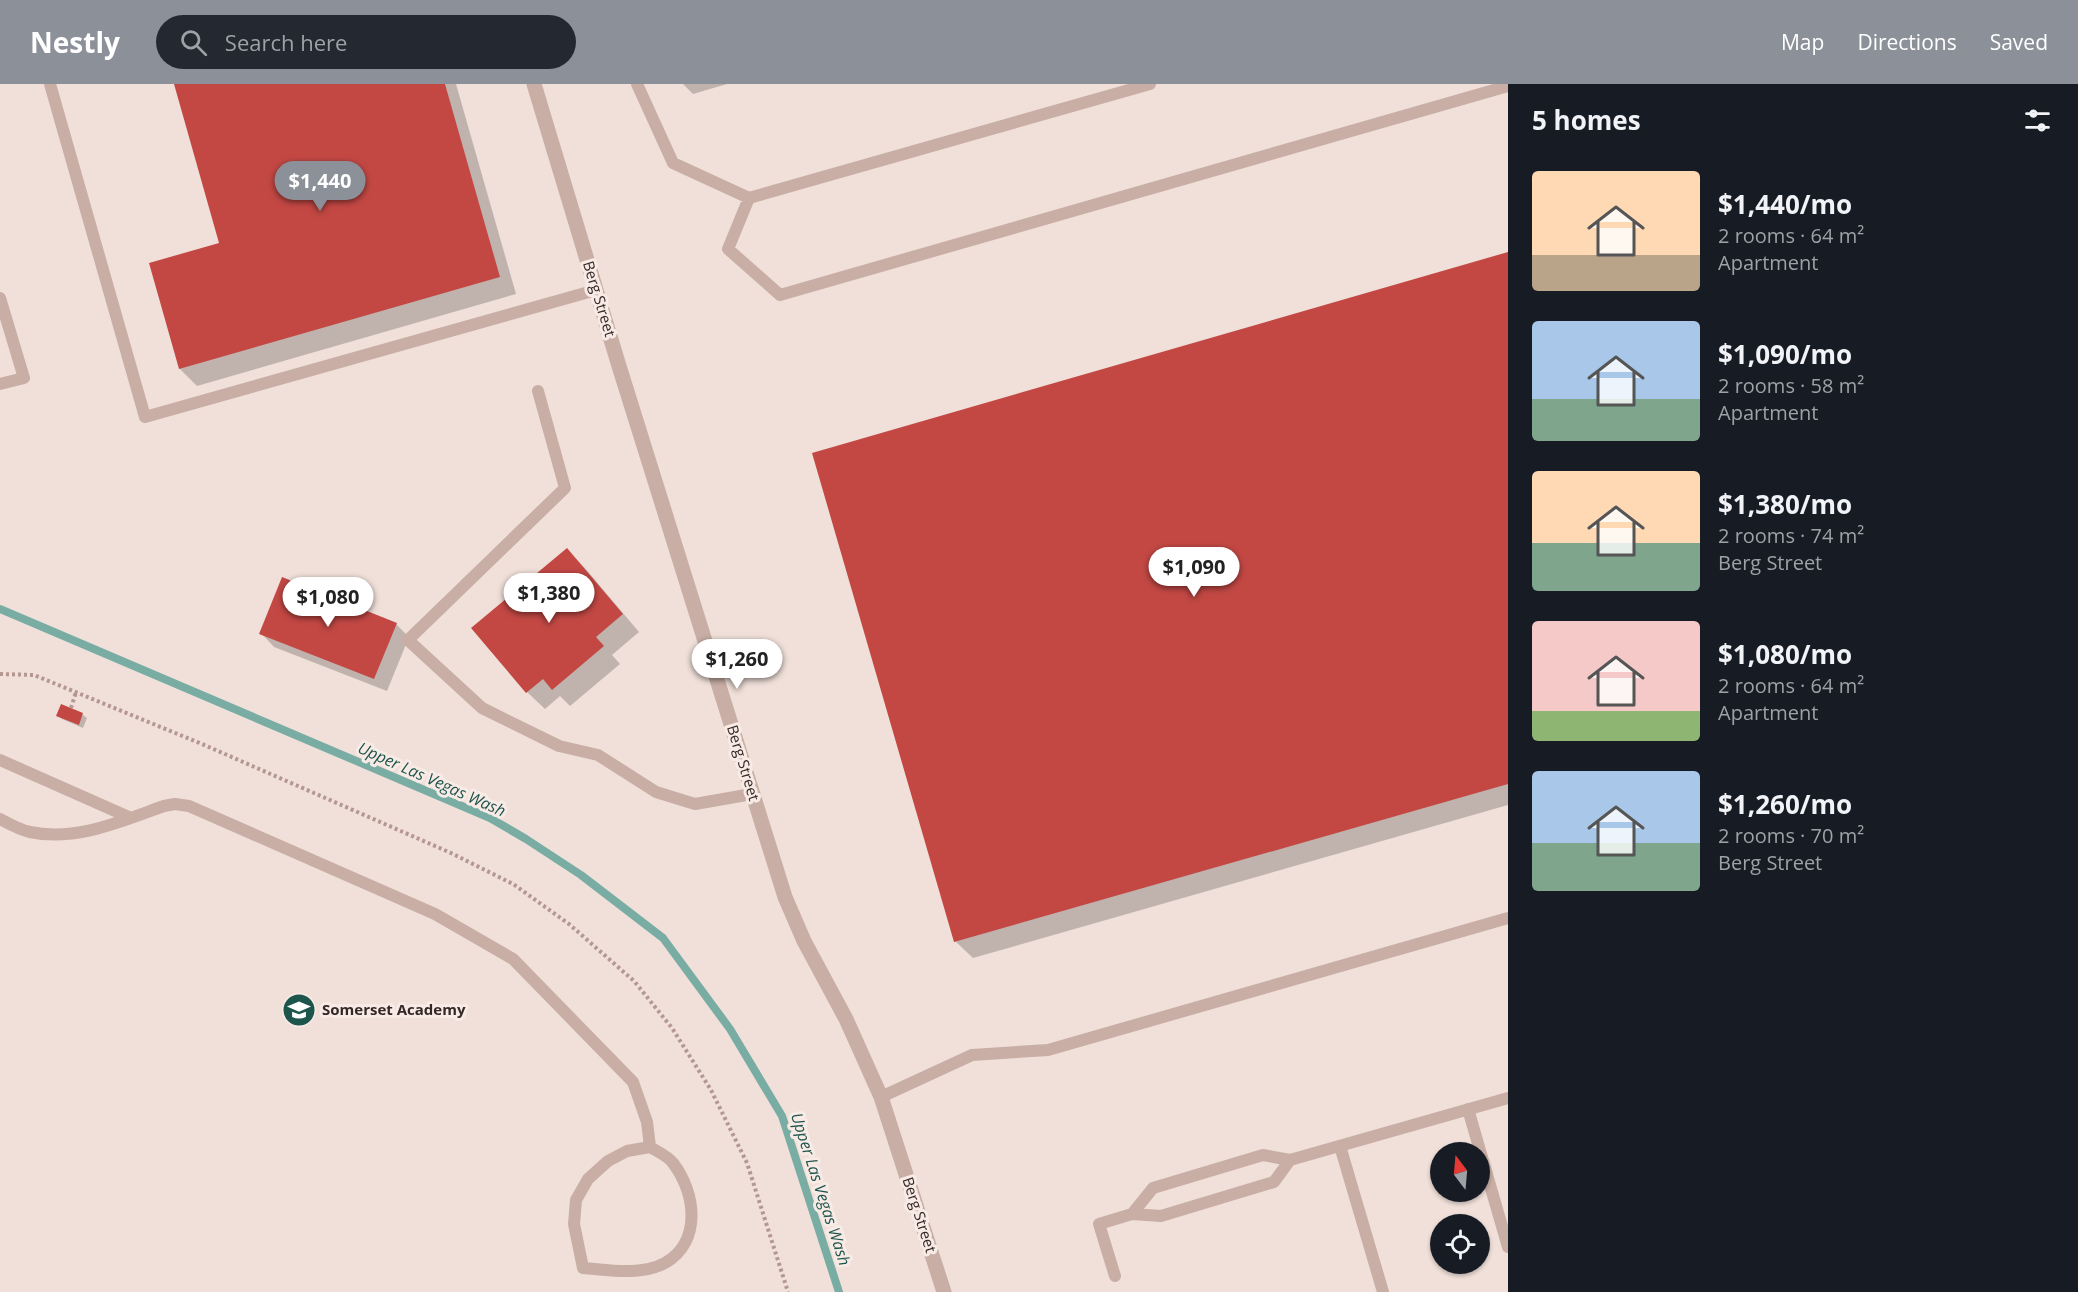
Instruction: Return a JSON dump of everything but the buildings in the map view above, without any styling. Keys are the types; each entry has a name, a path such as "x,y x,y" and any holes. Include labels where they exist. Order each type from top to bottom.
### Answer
{"street":[{"name":"Berg Street","path":"534,84 596,290 790,908 804,941 860,1049 881,1097 944,1292"}],"lane":[{"path":"50,84 145,417 596,290"},
{"path":"637,84 673,163 749,198 1150,84"},
{"path":"749,198 728,249 780,295 1508,86"},
{"path":"0,298 24,378 0,384"},
{"path":"538,391 565,488 408,640 482,708 560,746 598,755 656,792 695,804 753,794"},
{"path":"0,760 131,818"},
{"path":"0,819 27,832 51,836 81,833 175,804 189,806 435,914 513,959 633,1082 647,1122 651,1147 672,1161 684,1182 692,1209 693,1225 687,1243 677,1254 663,1263 627,1272 583,1268 574,1224 576,1200 588,1179 608,1161 627,1150 651,1147"},
{"path":"881,1097 972,1055 1048,1050 1508,918"},
{"path":"1132,1214 1153,1188 1263,1155 1290,1160 1507,1099"},
{"path":"1468,1109 1508,1247"},
{"path":"1340,1146 1383,1292"},
{"path":"1115,1276 1099,1224 1132,1214 1161,1216 1274,1182 1290,1160"}],"path":[{"path":"71,708 76,692"}],"waterway":[{"name":"Upper Las Vegas Wash","path":"0,609 490,818 581,875 663,938 730,1029 782,1116 839,1292"}],"place":[{"name":"Somerset Academy","path":"299,1010"}]}
